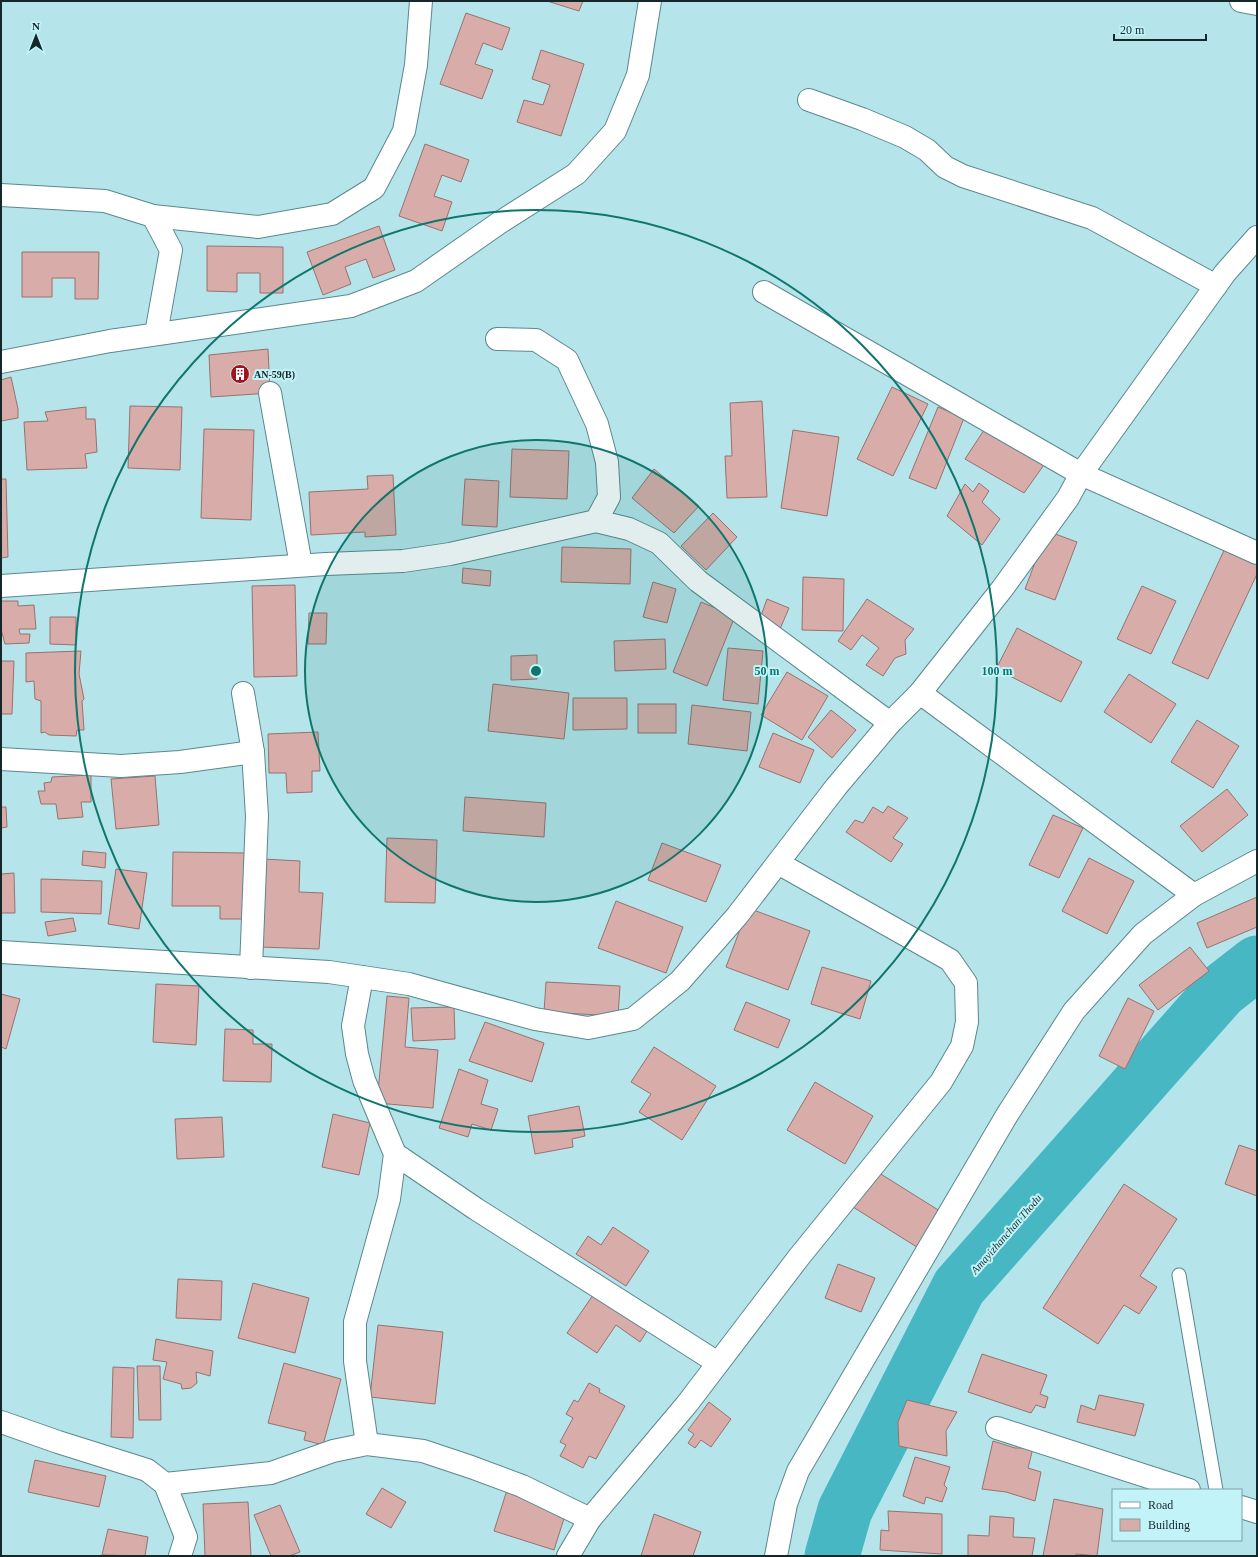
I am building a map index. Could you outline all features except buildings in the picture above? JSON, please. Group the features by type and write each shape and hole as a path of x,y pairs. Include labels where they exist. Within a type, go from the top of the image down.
{"street":[{"path":"1,195 105,201 153,216 258,227 332,214 374,188 404,131 416,65 421,1"},
{"path":"1,362 110,341 352,306 416,281 499,223 576,174 615,131 638,75 650,1"},
{"path":"1241,1 1257,4"},
{"path":"809,100 862,119 905,137 927,150 945,167 963,176 1092,218 1216,286"},
{"path":"153,216 171,250 156,334"},
{"path":"1,952 329,972 409,984 535,1019 588,1028 633,1019 680,981 737,916 836,786 890,723 920,693 1002,589 1068,498 1081,474 1225,273 1257,237"},
{"path":"764,292 1081,474 1257,553"},
{"path":"497,339 536,340 567,360 597,424 607,462 609,497 596,521"},
{"path":"270,393 301,565"},
{"path":"1,586 301,565 403,561 450,554 596,521 629,529 659,543 698,581 890,723"},
{"path":"243,693 253,752 256,816 251,968"},
{"path":"920,693 1194,895"},
{"path":"1,759 121,766 180,762 253,752"},
{"path":"776,1556 786,1504 798,1471 1007,1114 1074,1012 1143,934 1194,895 1257,861"},
{"path":"568,1556 590,1518 687,1404 804,1251 941,1082 962,1046 967,1022 966,983 950,960 778,863"},
{"path":"362,977 353,1026 357,1054 364,1080 395,1154 389,1199 354,1322 354,1361 367,1444"},
{"path":"395,1154 476,1209 718,1363"},
{"path":"1,1422 147,1470 165,1484 186,1537 180,1556"},
{"path":"997,1428 1186,1489"},
{"path":"165,1484 271,1473 333,1451 367,1444 423,1451 471,1466 522,1486 590,1518"},
{"path":"1242,1507 1257,1512"}],"lane":[{"path":"1179,1275 1216,1489"}],"waterway":[{"name":"Amayizhanchan Thodu","path":"832,1556 845,1510 959,1287 1221,991 1257,963"}],"place":[{"name":"AN-59(B)","path":"240,374"}]}
